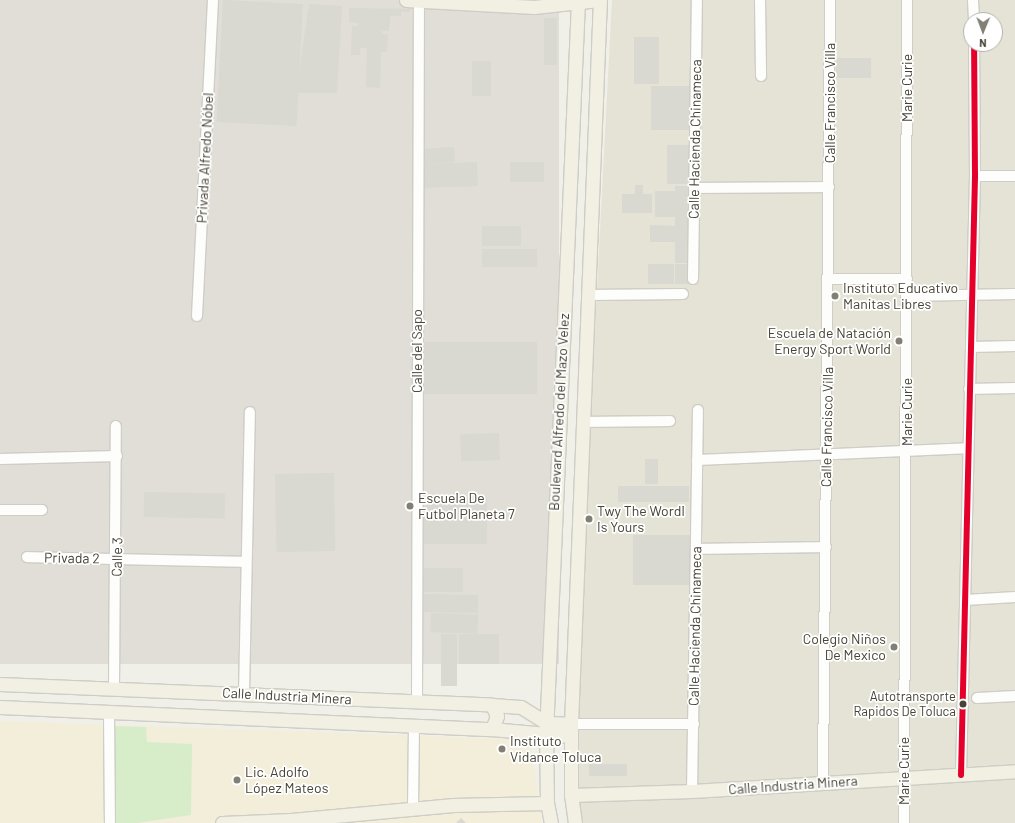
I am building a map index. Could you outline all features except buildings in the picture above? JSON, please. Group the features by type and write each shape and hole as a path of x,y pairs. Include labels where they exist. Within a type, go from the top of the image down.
{"main road":[{"path":"406,0 534,7 600,0"},
{"name":"Boulevard Alfredo del Mazo Velez","path":"574,823 571,795 570,730 584,422 600,0"},
{"name":"Boulevard Alfredo del Mazo Velez","path":"551,823 547,803 546,728 578,2"},
{"name":"Calle Industria Minera","path":"0,684 114,687 189,692 244,693 521,707 546,728"},
{"path":"188,715 189,692"},
{"path":"492,705 497,716 492,729"},
{"name":"Calle Industria Minera","path":"0,707 414,726 492,729 546,728 570,730"},
{"name":"Calle Industria Minera","path":"571,795 692,791 1015,771"},
{"path":"222,823 291,820 414,808 547,803"}],"street":[{"name":"Privada Alfredo Nóbel","path":"197,316 213,0"},
{"name":"Calle Hacienda Chinameca","path":"693,278 697,0"},
{"path":"760,0 761,76"},
{"name":"Calle Francisco Villa","path":"823,782 830,187 830,0"},
{"name":"Marie Curie","path":"904,823 907,449 907,0"},
{"path":"973,0 974,12"},
{"name":"Calle del Sapo","path":"417,702 419,1"},
{"path":"961,774 969,389 972,347 976,176 974,52"},
{"path":"976,176 1015,176"},
{"path":"694,188 830,187"},
{"path":"828,279 907,279"},
{"path":"589,295 683,294"},
{"path":"907,296 973,296 1015,294"},
{"path":"972,347 1015,346"},
{"path":"969,389 1015,388"},
{"name":"Calle Hacienda Chinameca","path":"692,791 698,410"},
{"path":"244,693 250,412"},
{"path":"584,422 670,421"},
{"name":"Calle 3","path":"114,687 117,559 116,426"},
{"path":"697,460 826,455 907,449 968,448"},
{"path":"0,459 117,456"},
{"path":"0,510 42,510"},
{"path":"696,549 826,546"},
{"name":"Privada 2","path":"27,557 246,562"},
{"path":"965,600 1015,597"},
{"path":"977,698 1015,696"},
{"path":"109,713 110,823"},
{"path":"570,730 694,724"},
{"path":"414,726 414,808"}],"shaded area":[{"path":"0,0 559,0 559,664 0,664"},
{"path":"612,0 1015,0 1015,823 581,823 571,792"},
{"path":"0,721 530,740 542,823 0,823"}],"green space":[{"path":"111,726 146,727 147,742 192,744 191,815 137,823 113,823"}],"transit line":[{"path":"961,775 975,176 974,52"}],"place":[{"name":"Instituto Educativo Manitas Libres","path":"835,296"},
{"name":"Escuela de Natación Energy Sport World","path":"899,341"},
{"name":"Escuela De Futbol Planeta 7","path":"410,506"},
{"name":"Twy The Wordl Is Yours","path":"589,519"},
{"name":"Colegio Niños De Mexico","path":"894,647"},
{"name":"Autotransporte Rapidos De Toluca","path":"963,704"},
{"name":"Instituto Vidance Toluca","path":"502,749"},
{"name":"Lic. Adolfo López Mateos","path":"237,780"}]}
